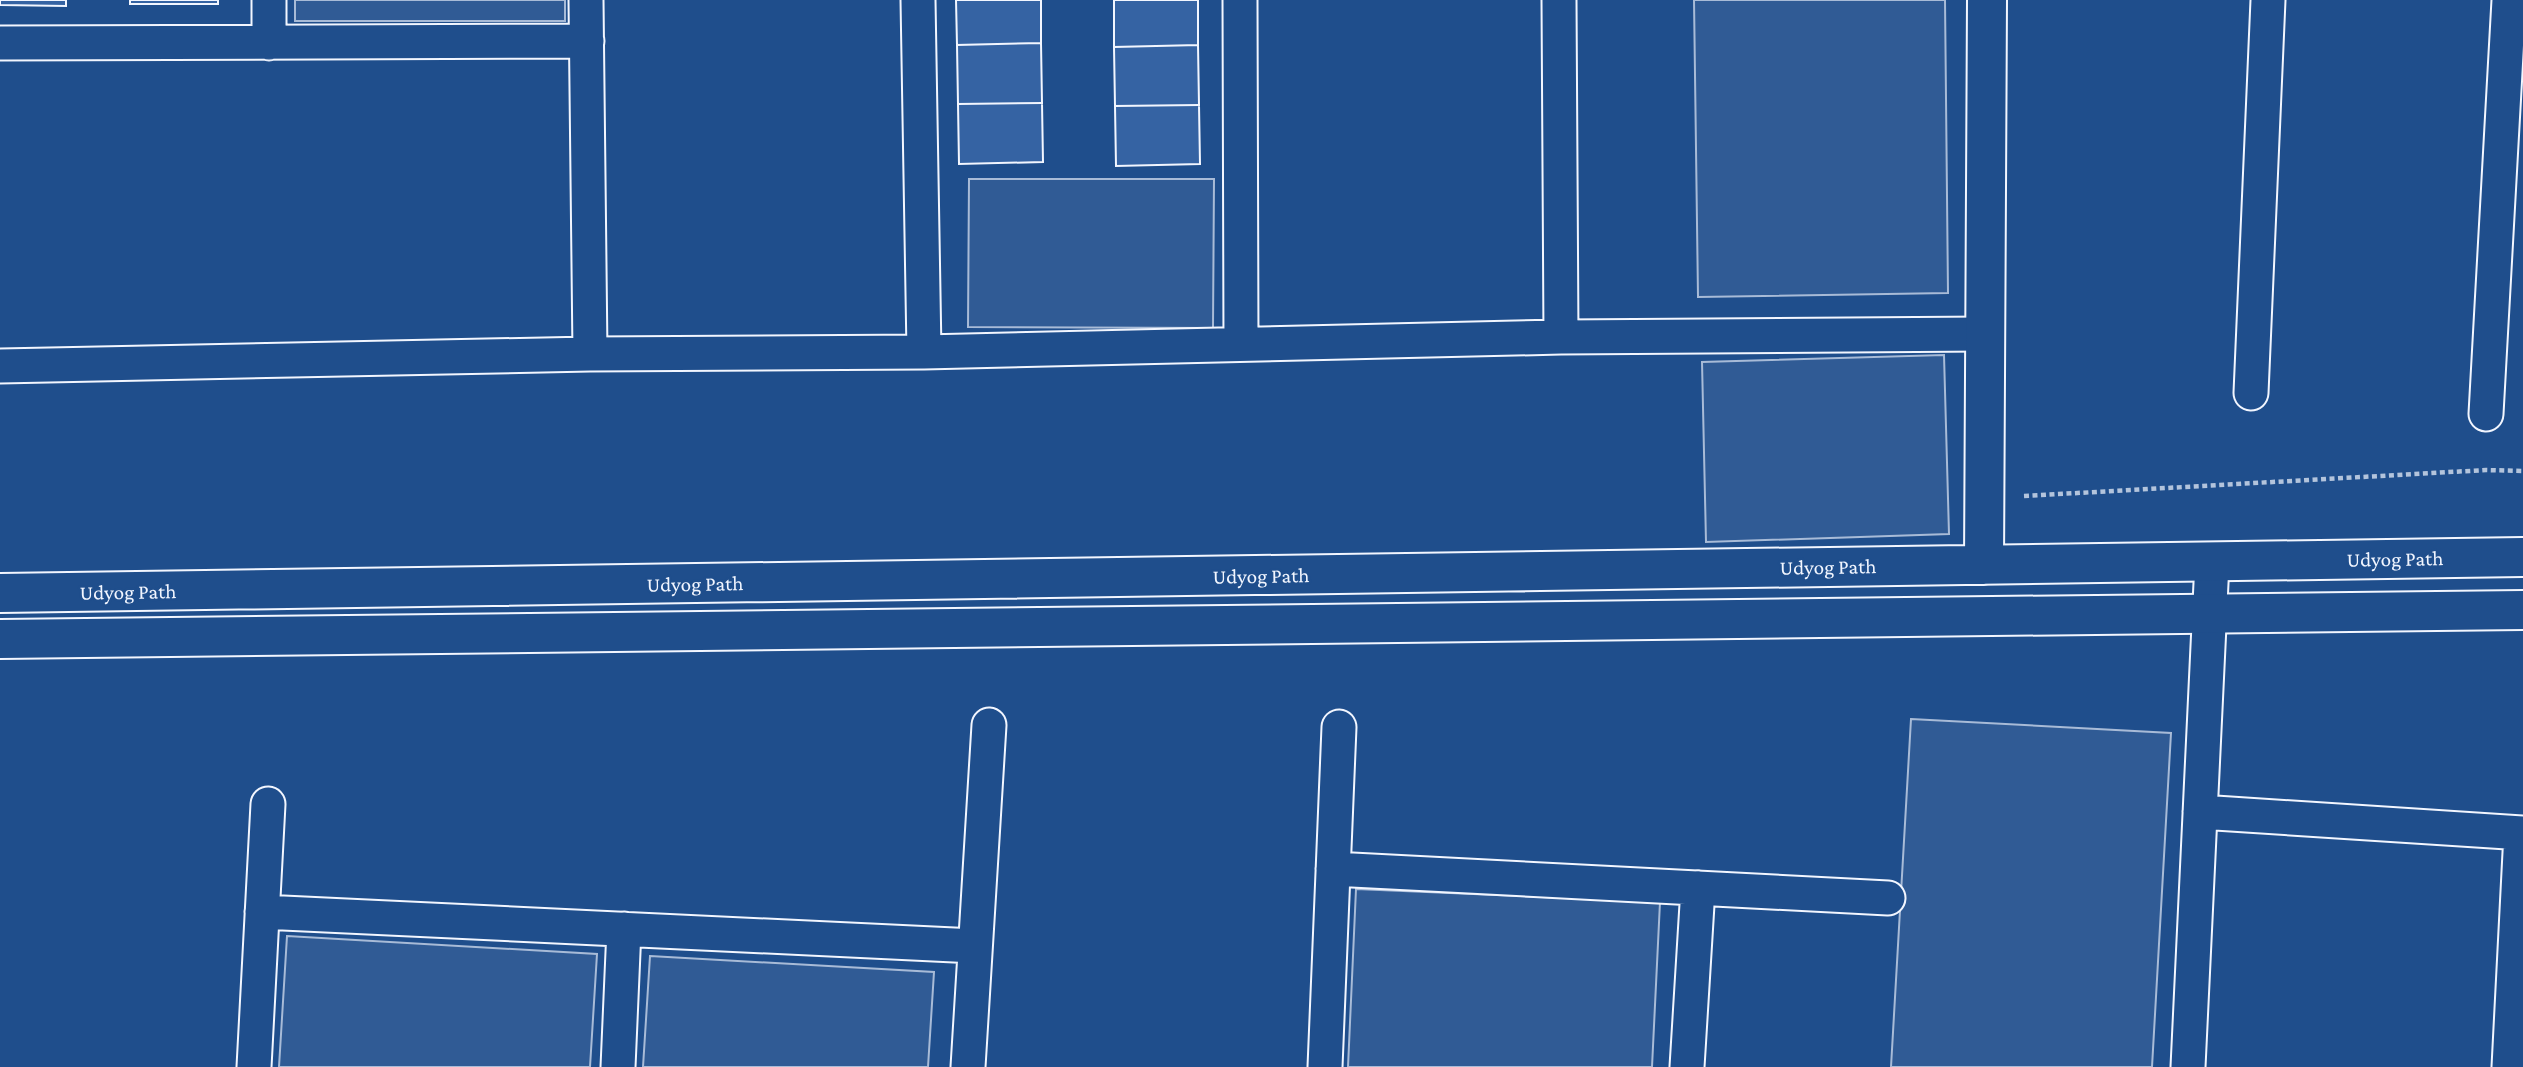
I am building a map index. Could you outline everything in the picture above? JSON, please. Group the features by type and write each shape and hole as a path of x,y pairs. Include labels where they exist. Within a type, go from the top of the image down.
{"main road":[{"path":"1984,565 1987,0"},
{"name":"Udyog Path","path":"0,593 2523,557"},
{"path":"0,639 2523,610"}],"street":[{"path":"269,0 270,43"},
{"path":"586,0 590,354"},
{"path":"918,0 924,352"},
{"path":"1240,0 1241,344"},
{"path":"1559,0 1561,337"},
{"path":"2251,393 2268,0"},
{"path":"2486,414 2509,0"},
{"path":"0,43 587,41"},
{"path":"0,366 590,354 924,352 1561,337 1985,334"},
{"path":"2188,1067 2212,562"},
{"path":"968,1067 989,725"},
{"path":"1325,1067 1339,727"},
{"path":"254,1067 268,804"},
{"path":"2200,811 2522,833 2509,1067"},
{"path":"1333,869 1888,898"},
{"path":"1687,1067 1698,888"},
{"path":"262,912 975,946"},
{"path":"618,1067 624,929"}],"path":[{"path":"1984,498 2472,471 2523,471"}],"shaded area":[{"path":"295,0 565,0 565,21 295,21"},
{"path":"1694,0 1945,0 1948,293 1698,297"},
{"path":"969,179 1214,179 1213,328 968,327"},
{"path":"1944,355 1949,534 1706,542 1702,362"},
{"path":"1911,719 2171,733 2152,1067 1891,1067"},
{"path":"1356,889 1660,902 1652,1067 1348,1067"},
{"path":"287,936 597,954 590,1067 279,1067"},
{"path":"650,956 934,972 928,1067 643,1067"}],"building":[{"path":"0,0 66,0 66,6 0,5"},
{"path":"130,0 218,0 218,4 130,4"},
{"path":"956,0 1041,0 1041,43 957,45"},
{"path":"1114,0 1198,0 1198,45 1114,47"},
{"path":"1041,43 1042,103 958,104 957,45"},
{"path":"1198,45 1199,105 1115,106 1114,47"},
{"path":"1042,103 1043,162 959,164 958,104"},
{"path":"1199,105 1200,164 1116,166 1115,106"}]}
